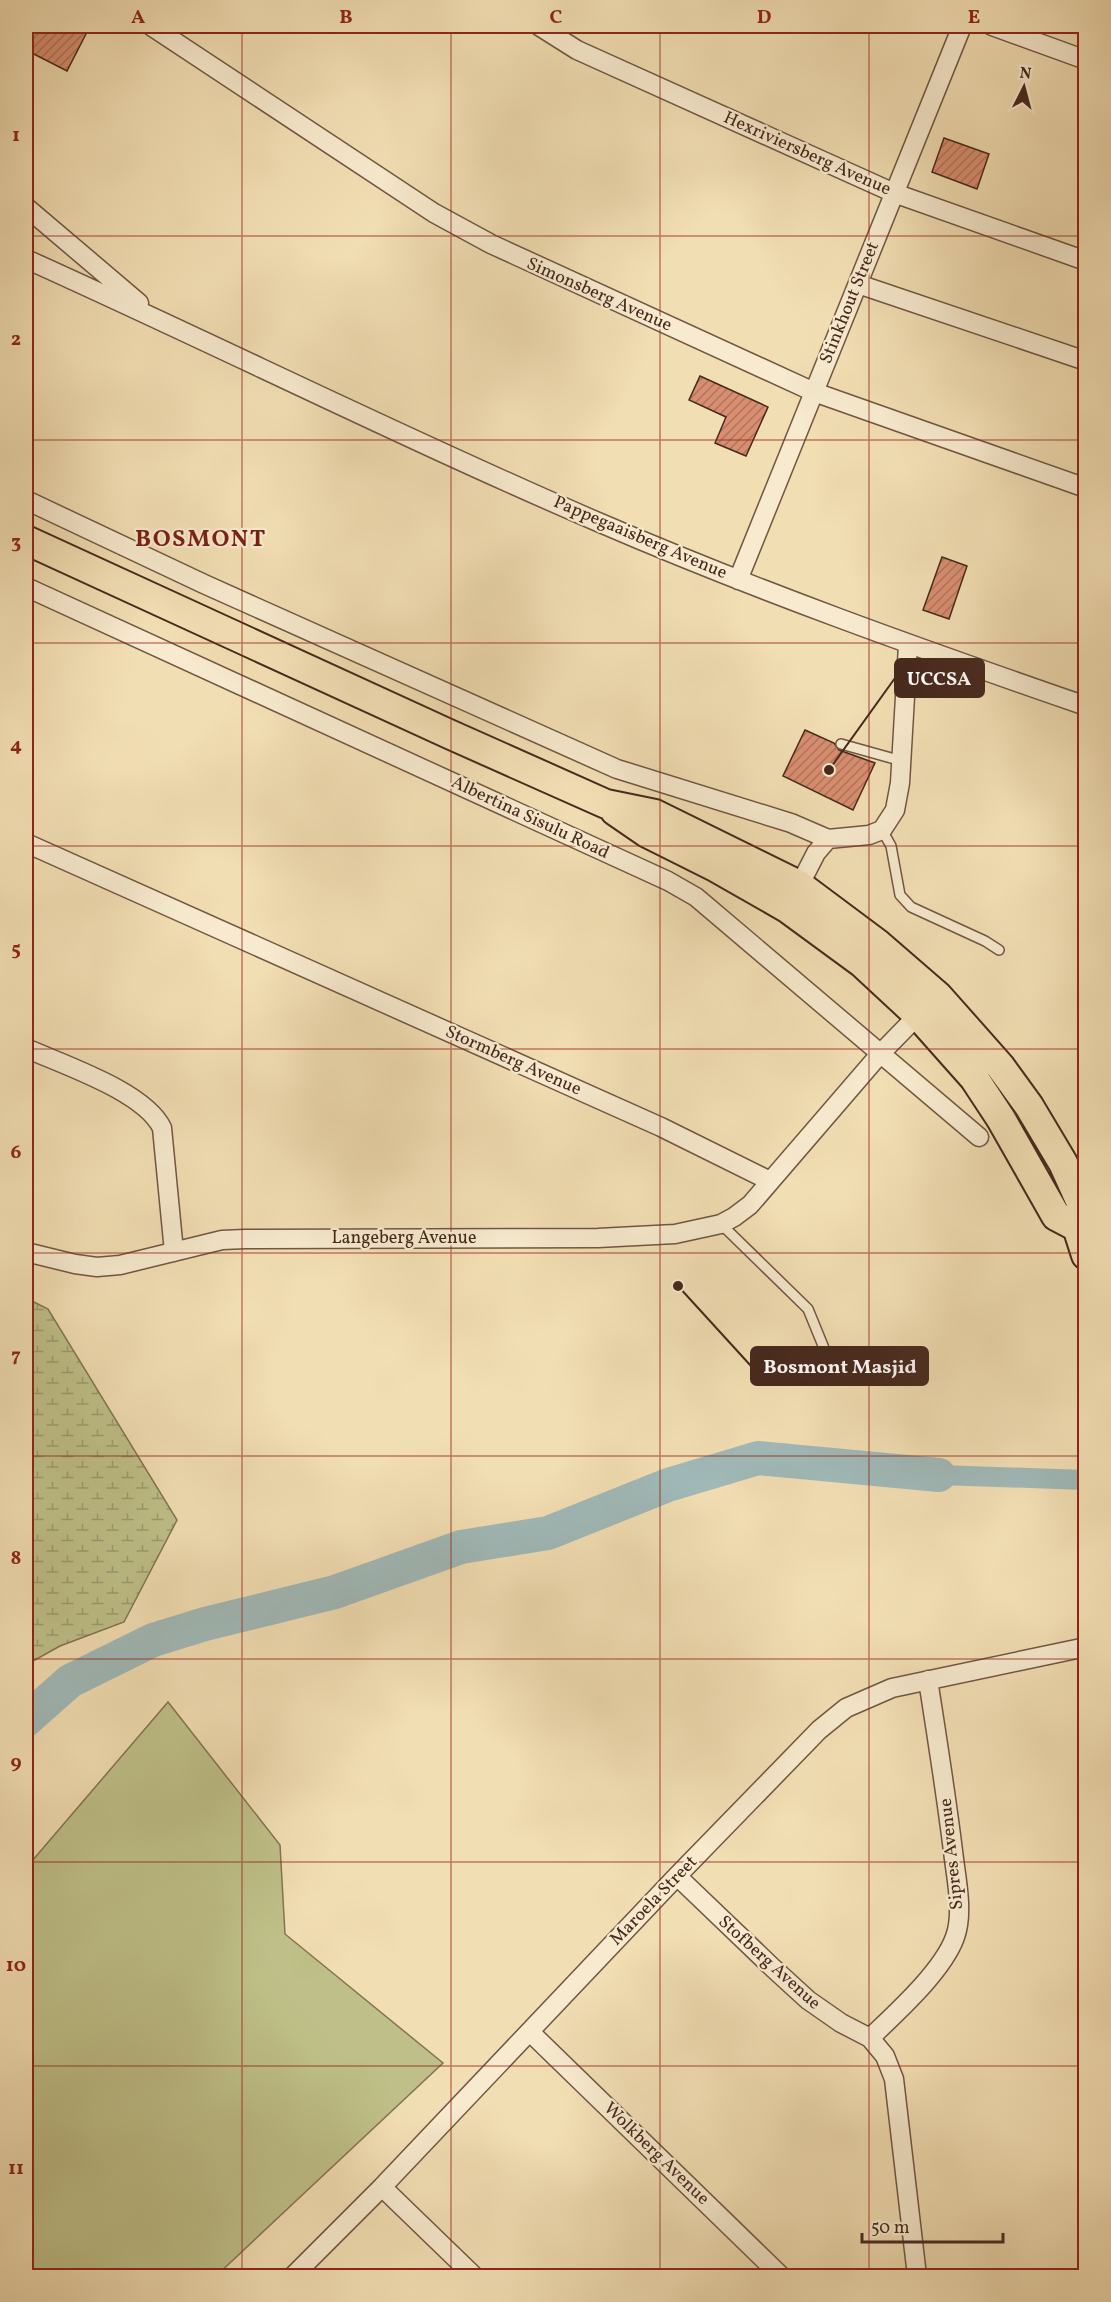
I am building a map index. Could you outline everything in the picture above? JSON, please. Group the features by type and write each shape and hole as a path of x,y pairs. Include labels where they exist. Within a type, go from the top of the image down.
{"main road":[{"path":"26,540 606,804 655,814 793,897 862,963 928,1005 1001,1119 1056,1216 1077,1227 1086,1255"}],"street":[{"name":"Simonsberg Avenue","path":"151,26 455,227 541,269 814,392 1086,488"},
{"name":"Hexriviersberg Avenue","path":"538,26 577,50 894,193 1086,261"},
{"name":"Stinkhout Street","path":"738,580 962,26"},
{"path":"992,26 1086,60"},
{"name":"Pappegaaisberg Avenue","path":"26,207 154,316"},
{"name":"Pappegaaisberg Avenue","path":"26,259 587,517 738,580 908,645"},
{"path":"858,284 1086,361"},
{"path":"26,500 204,584 618,769 791,823 828,839 869,835 882,830 898,804 908,645 1086,706"},
{"name":"Albertina Sisulu Road","path":"26,587 682,888 696,897 980,1137"},
{"path":"793,897 816,853 828,839"},
{"name":"Stormberg Avenue","path":"26,843 661,1127 770,1181"},
{"path":"770,1181 880,1054 928,1005"},
{"path":"26,1048 113,1087 133,1098 157,1118 162,1128 174,1252"},
{"name":"Langeberg Avenue","path":"26,1252 97,1267 120,1265 222,1240 598,1238 675,1234 721,1224 734,1217 750,1205 770,1181"},
{"name":"Maroela Street","path":"293,2277 382,2187 677,1876 819,1730 846,1708 892,1688 1086,1647"},
{"name":"Sipres Avenue","path":"870,2038 909,2000 948,1953 956,1936 959,1918 951,1828 928,1680"},
{"name":"Stofberg Avenue","path":"677,1876 808,2000 841,2023 870,2038"},
{"name":"Wolkberg Avenue","path":"530,2032 781,2277"},
{"path":"870,2038 885,2056 894,2079 917,2277"},
{"path":"382,2187 474,2277"}],"lane":[{"path":"842,744 902,761"},
{"path":"882,830 891,846 900,895 911,907 985,940 999,950"},
{"path":"721,1224 808,1309 837,1380"}],"green space":[{"path":"26,1298 48,1309 177,1520 124,1622 60,1646 26,1665"},
{"path":"168,1702 280,1845 285,1934 443,2063 216,2276 26,2276 26,1868"}],"building":[{"path":"26,26 90,26 67,71 26,50"},
{"path":"944,138 989,154 977,189 932,172"},
{"path":"700,376 768,407 746,456 715,443 726,417 689,400"},
{"path":"942,557 967,566 949,619 923,610"},
{"path":"805,730 834,743 839,750 875,763 853,810 783,776"}],"waterway":[{"path":"26,1720 70,1681 153,1640 205,1624 335,1592 461,1547 548,1533 668,1485 758,1458 939,1475"},
{"path":"939,1475 1086,1480"}],"place":[{"name":"UCCSA","path":"829,770"},
{"name":"Bosmont Masjid","path":"678,1286"}],"district":[{"name":"BOSMONT","path":"201,540"}]}
